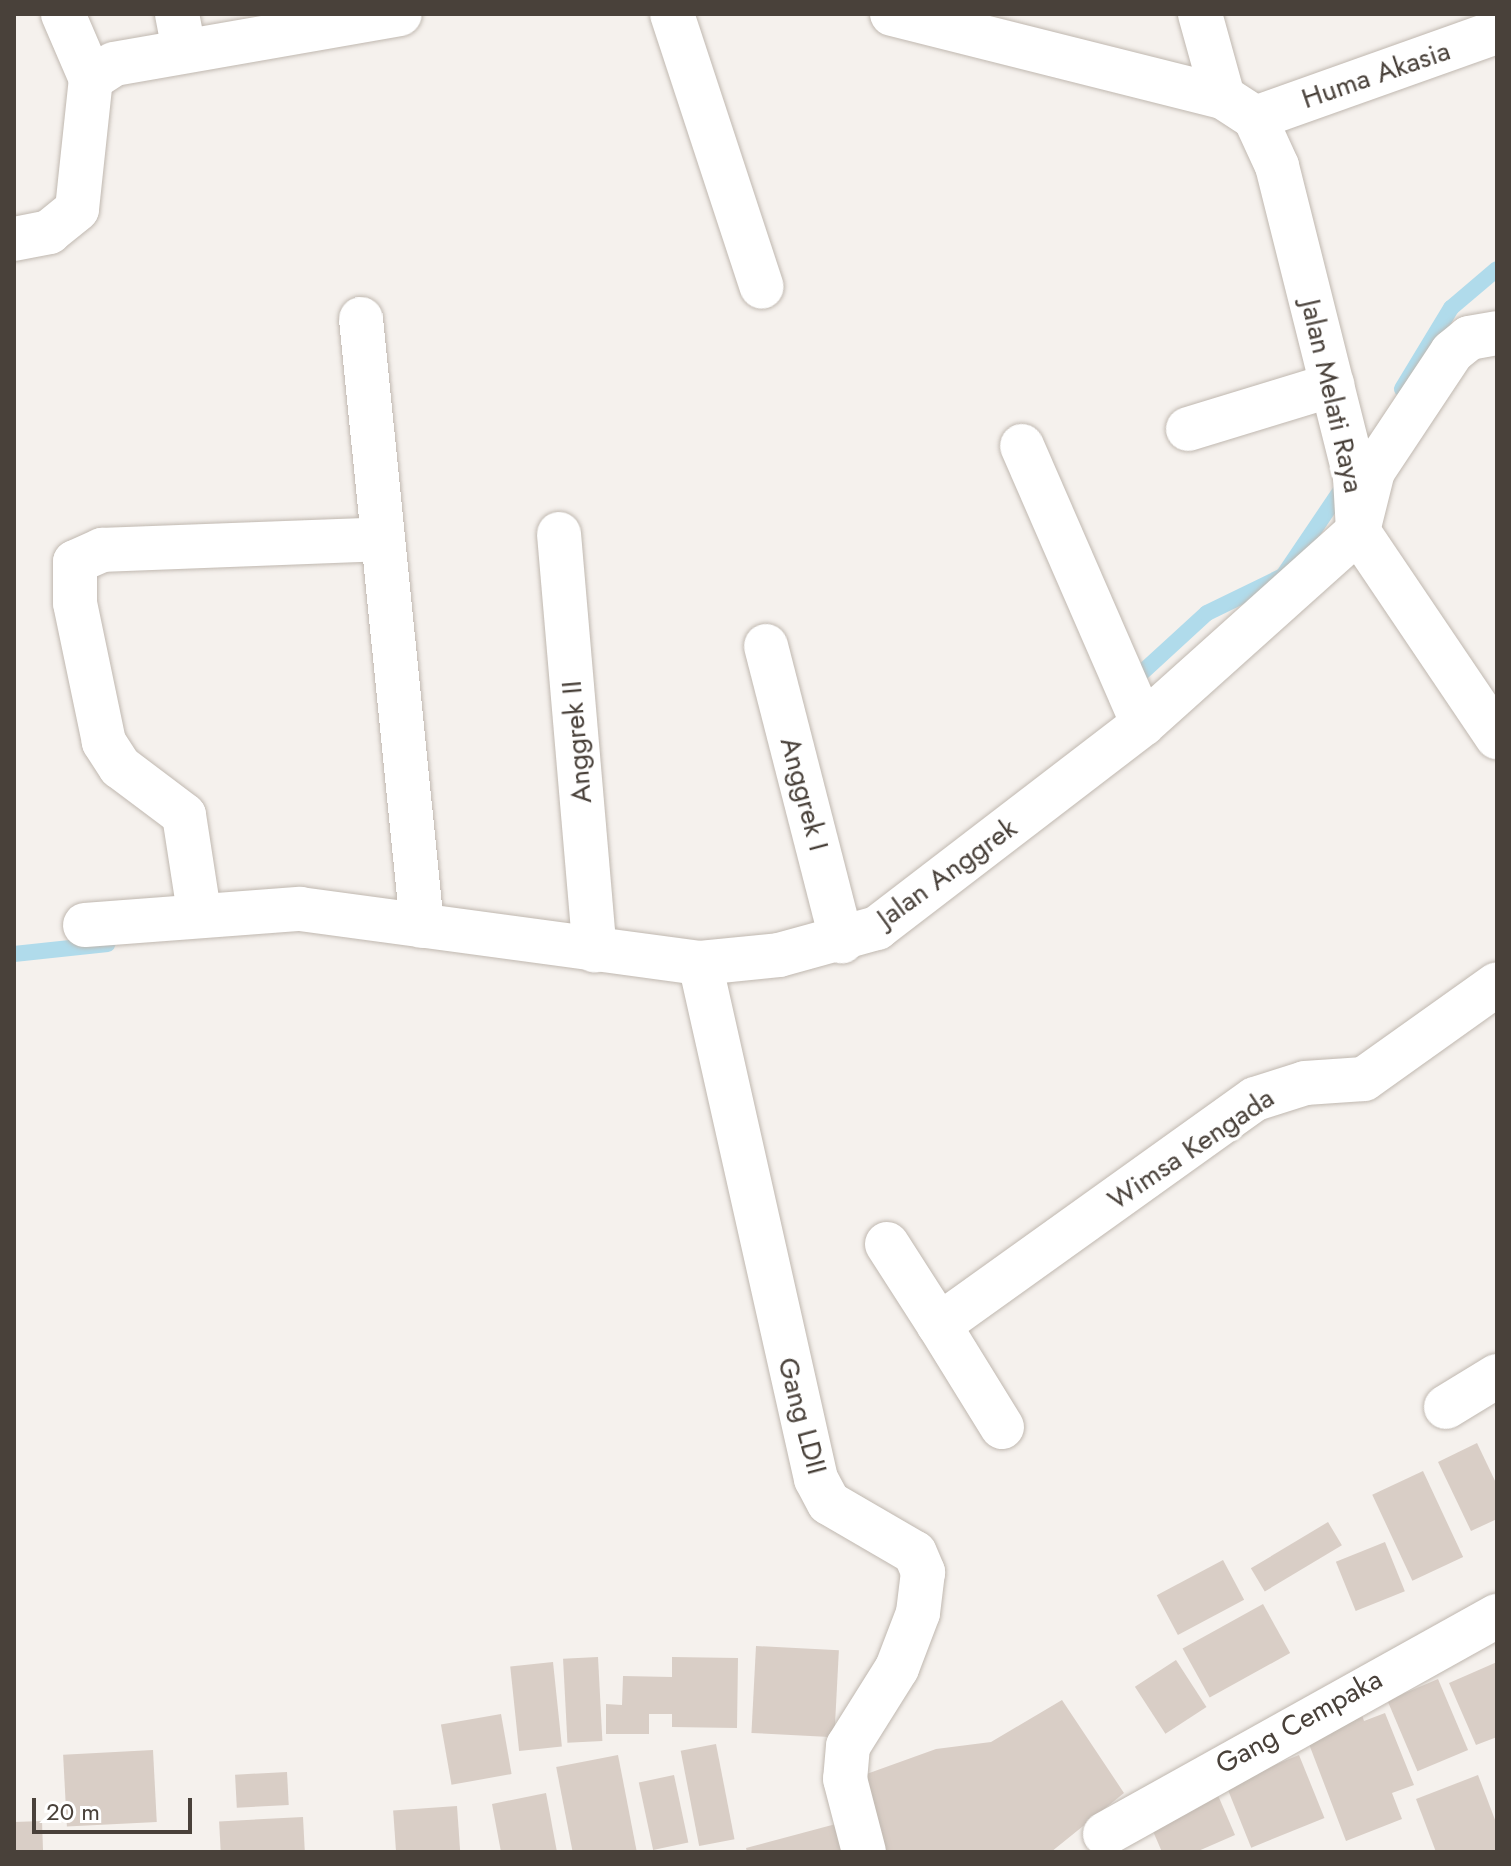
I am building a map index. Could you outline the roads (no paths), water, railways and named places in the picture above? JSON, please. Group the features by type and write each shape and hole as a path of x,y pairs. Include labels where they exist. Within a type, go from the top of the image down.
{"street":[{"path":"14,239 49,232 77,209 91,79 63,14"},
{"path":"91,79 114,64 180,32 400,14"},
{"path":"672,14 762,287"},
{"path":"892,14 1239,107"},
{"name":"Jalan Melati Raya","path":"1200,14 1239,107 1277,166 1332,385 1337,429 1355,477 1358,531 1497,737"},
{"name":"Huma Akasia","path":"1239,107 1497,32"},
{"path":"361,319 422,926"},
{"path":"1358,531 1373,471 1452,352 1469,338 1497,333"},
{"path":"1188,429 1332,385"},
{"path":"1022,446 1143,724"},
{"name":"Jalan Anggrek","path":"85,925 199,912 300,909 700,963 842,941 902,912 1143,724 1358,531"},
{"name":"Anggrek II","path":"559,534 595,950"},
{"path":"199,912 184,815 120,767 104,742 75,603 75,562 102,550 383,539"},
{"name":"Anggrek I","path":"766,646 842,941"},
{"name":"Gang LDII","path":"700,963 816,1479 829,1503 915,1553 923,1572 918,1613 897,1668 848,1746 845,1779 864,1852"},
{"name":"Wimsa Kengada","path":"939,1325 1255,1099 1305,1083 1364,1079 1497,984"},
{"path":"887,1244 1002,1427"},
{"path":"1446,1407 1497,1376"},
{"name":"Gang Cempaka","path":"1105,1834 1497,1616"}],"waterway":[{"path":"1402,389 1451,308 1497,269"},
{"path":"1136,678 1207,613 1283,576 1345,484"},
{"path":"14,954 107,944"}]}
